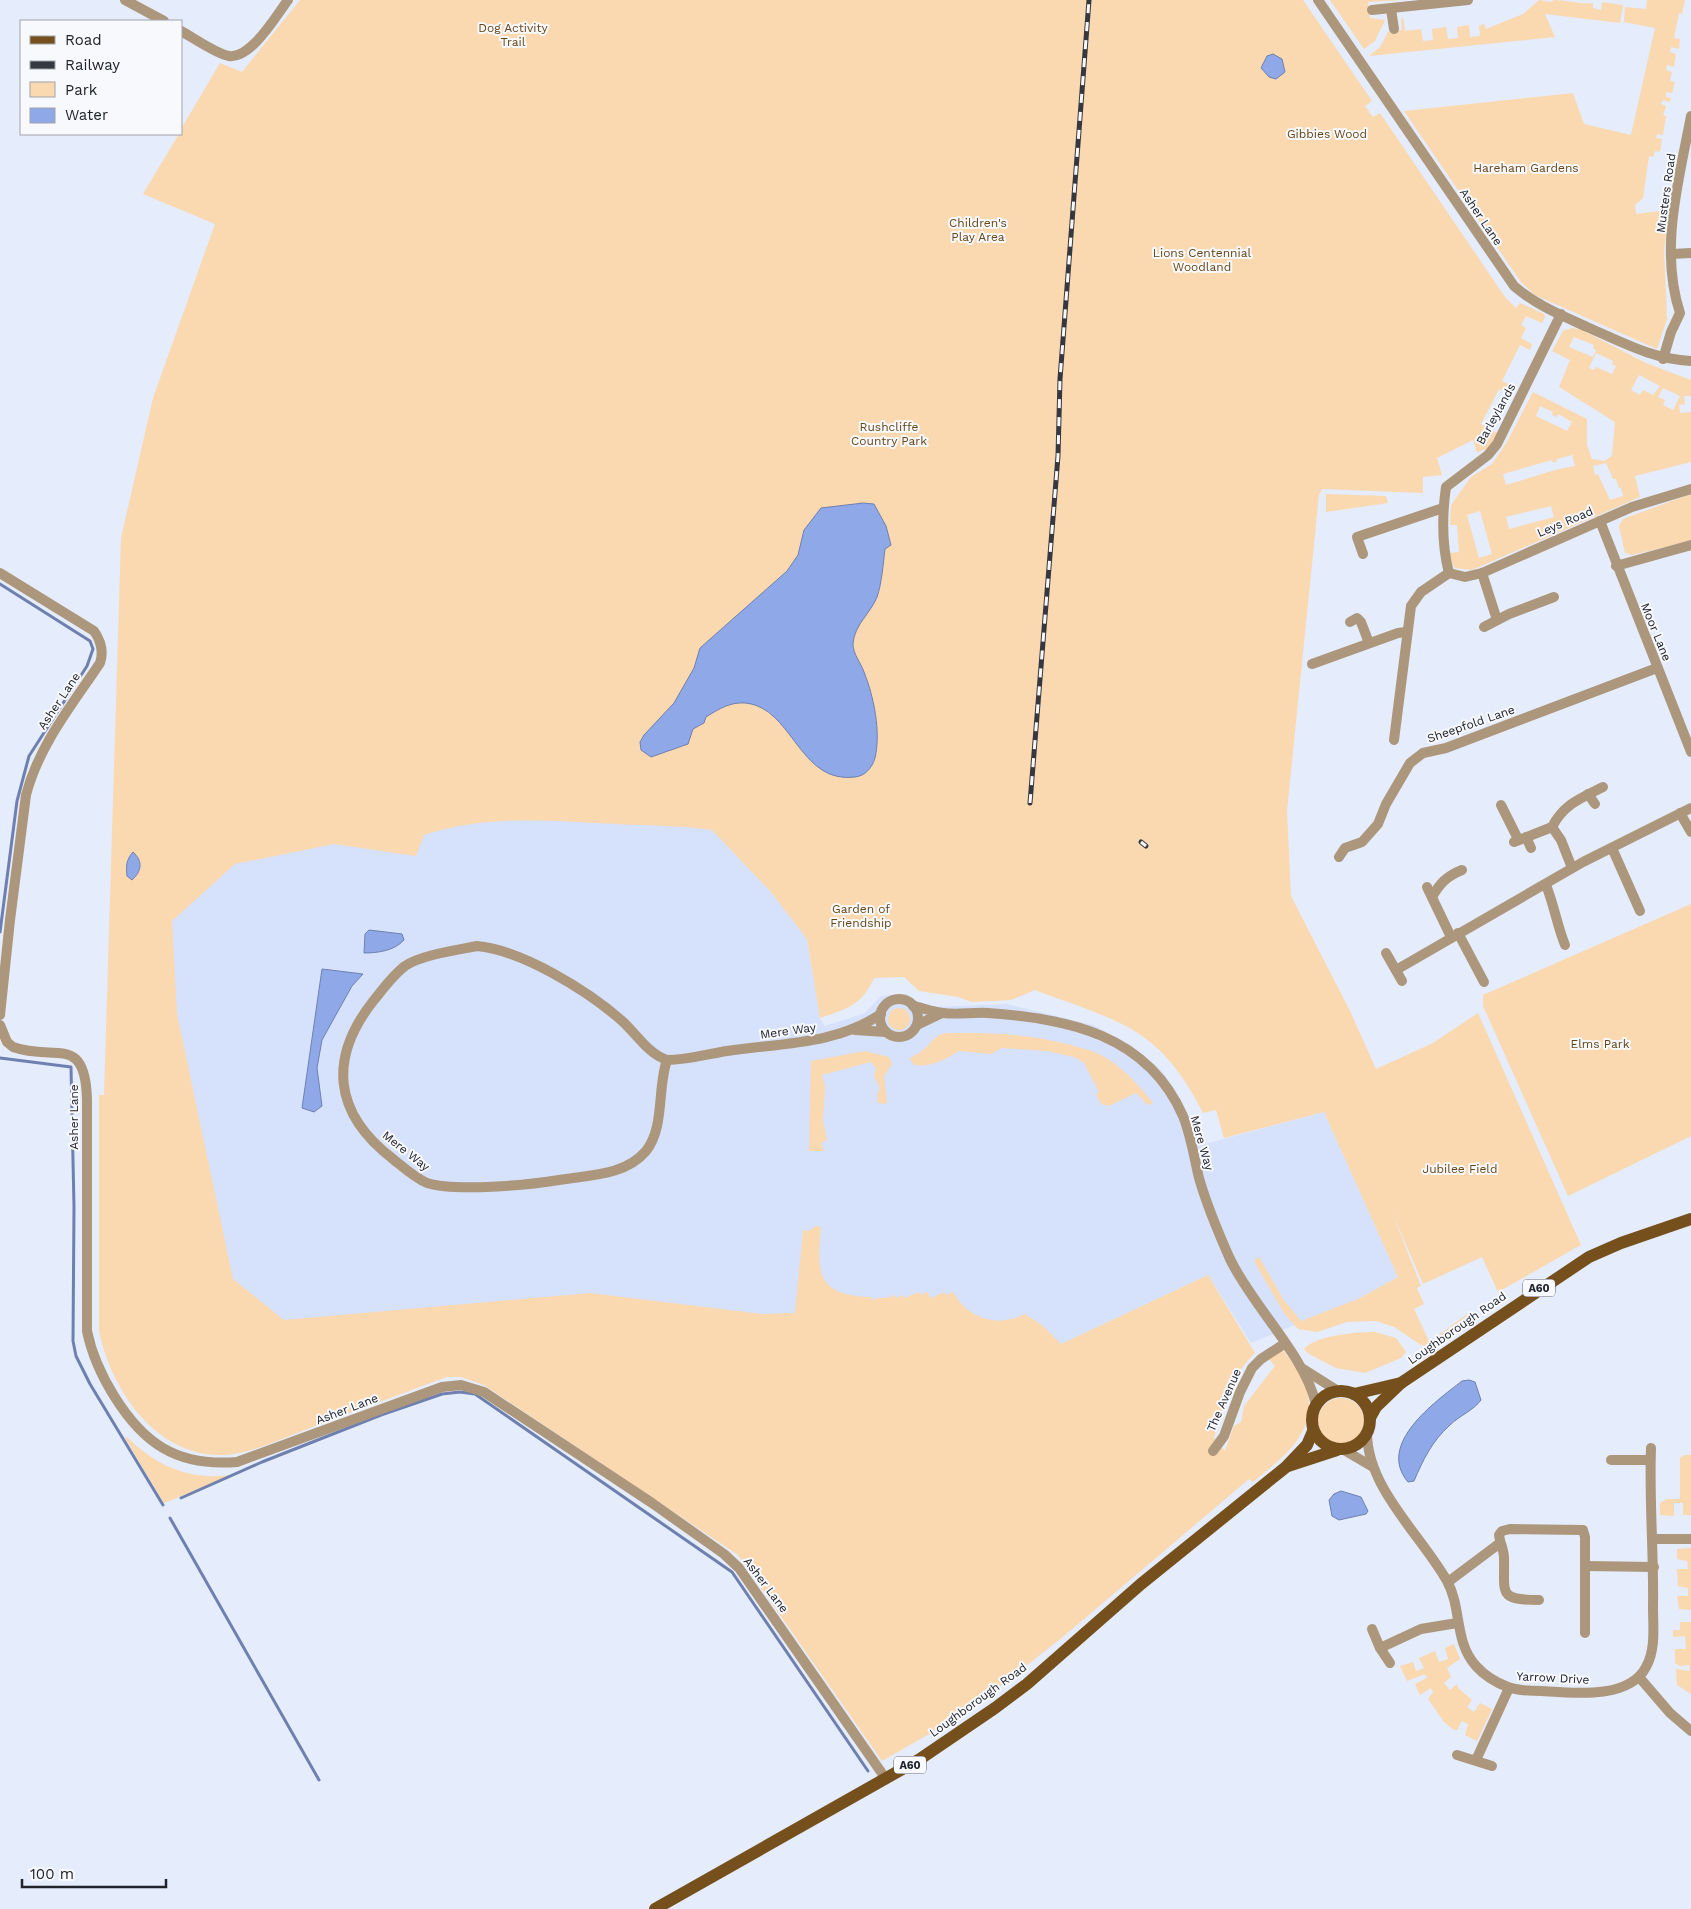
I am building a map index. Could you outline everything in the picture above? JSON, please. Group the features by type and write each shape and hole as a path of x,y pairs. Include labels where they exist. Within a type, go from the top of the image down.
{"main road":[{"name":"Loughborough Road","path":"1370,1418 1376,1407 1401,1383 1589,1256 1691,1219"},
{"name":"Loughborough Road","path":"1354,1394 1401,1383"},
{"name":"A60","path":"1338,1391 1354,1394"},
{"path":"1316,1404 1322,1398 1338,1391"},
{"path":"1354,1394 1363,1400 1370,1418"},
{"name":"A60","path":"1313,1431 1311,1422 1316,1404"},
{"name":"A60","path":"1340,1450 1354,1447 1367,1434 1370,1418"},
{"name":"Loughborough Road","path":"655,1909 886,1779 960,1733 1027,1684 1141,1584 1286,1467 1307,1444 1313,1431"},
{"path":"1313,1431 1318,1440 1327,1447 1340,1450"},
{"name":"Loughborough Road","path":"1286,1467 1340,1450"}],"street":[{"path":"125,0 162,20"},
{"path":"182,32 225,55 241,55 252,47 288,0"},
{"name":"Asher Lane","path":"1318,0 1502,271 1523,294 1548,310 1561,314 1640,352 1663,359 1691,361"},
{"path":"1372,10 1468,0"},
{"path":"1392,8 1394,29"},
{"name":"Musters Road","path":"1663,359 1671,332 1680,313 1673,291 1671,235 1674,205 1691,116"},
{"path":"1672,254 1691,253"},
{"name":"Barleylands","path":"1449,573 1446,561 1443,508 1446,487 1488,455 1497,444 1561,314"},
{"name":"Leys Road","path":"1449,573 1465,577 1482,573 1632,507 1691,489"},
{"path":"1363,554 1357,537 1443,508"},
{"name":"Moor Lane","path":"1600,521 1616,566 1691,752"},
{"path":"1616,566 1691,545"},
{"path":"1394,740 1406,632 1411,606 1421,592 1449,573"},
{"path":"1482,573 1497,620"},
{"name":"Asher Lane","path":"0,574 94,631 102,654 100,663 47,742 31,776 26,795 0,1015"},
{"path":"1484,626 1554,597"},
{"path":"1350,622 1357,618 1361,622 1369,643"},
{"path":"1312,664 1369,643 1406,632"},
{"name":"Sheepfold Lane","path":"1339,857 1346,848 1362,842 1373,831 1404,770 1423,753 1446,748 1658,668"},
{"path":"1520,839 1552,827 1560,812 1603,787"},
{"path":"1588,794 1595,804"},
{"path":"1501,805 1520,839 1531,848"},
{"path":"1396,970 1546,885 1572,868 1691,808"},
{"path":"1680,813 1691,832"},
{"path":"1552,827 1561,840 1572,868"},
{"path":"1612,848 1640,911"},
{"path":"1432,897 1441,882 1450,875 1462,870"},
{"path":"1546,885 1554,906 1556,924 1566,945"},
{"path":"1427,887 1484,982"},
{"name":"Mere Way","path":"667,1060 662,1076 656,1128 646,1150 635,1161 610,1172 501,1186 439,1185 426,1182 411,1174 385,1154 362,1129 353,1113 342,1076 345,1049 354,1029 381,990 405,966 420,960 477,946 503,951 570,984 607,1008 655,1054 667,1060 684,1060 726,1051 800,1044 853,1030 881,1014"},
{"path":"1386,953 1402,981"},
{"path":"894,1000 908,1002 917,1012 917,1025 907,1035 895,1036 886,1032 881,1023 881,1014 885,1006 894,1000"},
{"name":"Mere Way","path":"913,1006 942,1013 1014,1015 1079,1026 1122,1045 1150,1067 1174,1098 1182,1115 1209,1211 1232,1263 1284,1344 1302,1368 1316,1404"},
{"name":"Mere Way","path":"917,1025 942,1013"},
{"name":"Asher Lane","path":"0,1025 7,1042 13,1047 65,1053 76,1058 84,1071 88,1098 87,1331 92,1353 104,1377 123,1408 143,1432 162,1447 184,1457 207,1462 237,1462 442,1387 460,1385 484,1392 652,1503 724,1554 739,1568 886,1779"},
{"name":"Mere Way","path":"853,1030 886,1032"},
{"name":"The Avenue","path":"1213,1451 1224,1436 1240,1392 1252,1368 1261,1359 1284,1344"},
{"name":"Mere Way","path":"1302,1368 1338,1391"},
{"path":"1367,1434 1368,1451 1373,1467"},
{"path":"1651,1448 1654,1567 1653,1648 1647,1665 1639,1677 1670,1713 1691,1731"},
{"path":"1340,1450 1373,1467"},
{"path":"1611,1460 1650,1460"},
{"name":"Yarrow Drive","path":"1373,1467 1404,1521 1448,1582 1466,1653 1489,1677 1509,1688 1594,1698 1639,1677"},
{"path":"1539,1600 1516,1600 1506,1594 1504,1588 1504,1555 1499,1535 1506,1529 1580,1529 1584,1533 1585,1634"},
{"path":"1653,1539 1691,1539"},
{"path":"1448,1582 1500,1543"},
{"path":"1585,1566 1654,1567"},
{"path":"1380,1648 1421,1629 1457,1623"},
{"path":"1372,1629 1380,1648 1390,1663"},
{"path":"1476,1760 1509,1688"},
{"path":"1457,1755 1492,1766"}],"shaded area":[{"path":"570,817 640,819 712,830 770,891 807,939 820,1018 825,1026 865,1013 881,996 906,994 914,1000 932,1007 1007,1004 1093,1025 1129,1044 1161,1070 1173,1087 1188,1115 1198,1146 1324,1112 1398,1277 1358,1299 1251,1343 1208,1275 1057,1346 279,1336 200,1269 163,898 208,855 379,828"}],"green space":[{"name":"Rushcliffe Country Park","path":"300,0 1303,0 1372,101 1365,106 1373,117 1380,113 1505,297 1516,308 1520,303 1544,314 1545,317 1542,323 1526,316 1521,325 1526,328 1521,338 1532,344 1530,350 1520,345 1502,381 1512,386 1510,394 1499,389 1481,424 1499,434 1487,449 1477,452 1473,440 1437,458 1442,475 1423,477 1423,493 1322,489 1319,495 1287,811 1291,896 1351,1013 1376,1069 1433,1043 1478,1013 1581,1245 1498,1292 1482,1257 1423,1284 1391,1210 1421,1286 1417,1288 1424,1304 1414,1309 1429,1341 1432,1343 1437,1336 1469,1313 1471,1319 1429,1346 1421,1345 1394,1327 1376,1321 1347,1322 1317,1332 1298,1329 1284,1313 1254,1261 1259,1257 1283,1299 1301,1321 1358,1299 1398,1277 1324,1112 1224,1138 1216,1110 1203,1113 1192,1092 1178,1072 1163,1054 1145,1038 1121,1023 1035,990 1011,1000 972,1002 958,997 919,991 904,977 874,978 864,994 853,1005 820,1018 807,939 770,891 712,830 676,826 519,820 471,824 447,828 424,835 416,856 334,844 235,864 172,921 177,1014 233,1279 284,1320 590,1293 762,1314 795,1313 803,1230 808,1231 816,1226 821,1227 819,1257 824,1278 830,1286 839,1292 870,1297 872,1300 895,1295 896,1298 903,1295 904,1298 919,1292 920,1295 927,1292 931,1298 944,1292 946,1295 953,1292 967,1309 975,1315 984,1318 1004,1320 1025,1314 1043,1326 1061,1344 1208,1275 1255,1353 1233,1383 1221,1414 1214,1438 1225,1451 1234,1426 1241,1422 1244,1406 1275,1366 1269,1359 1283,1350 1302,1376 1309,1402 1308,1417 1303,1430 1287,1453 1253,1482 1249,1479 1064,1636 966,1713 882,1761 738,1555 484,1385 461,1377 447,1377 256,1449 226,1455 201,1453 178,1445 158,1433 141,1417 126,1397 114,1376 105,1354 99,1331 99,1095 104,1095 121,538 153,398 215,224 143,194 178,135 182,135 182,127 220,63 242,72"},
{"path":"1330,0 1401,0 1368,2 1370,18 1385,20 1375,41 1364,49"},
{"path":"1539,0 1593,3 1593,8 1601,10 1602,2 1623,5 1620,23 1545,14 1555,37 1369,56 1380,47 1388,32 1402,30 1401,20 1403,17 1405,31 1421,29 1423,41 1433,40 1432,29 1446,27 1448,39 1458,38 1457,27 1469,25 1470,37 1480,36 1479,26 1484,24 1486,29 1523,14"},
{"name":"Hareham Gardens","path":"1647,0 1685,0 1682,14 1679,13 1674,38 1680,39 1679,49 1671,47 1670,52 1676,54 1674,67 1667,65 1666,70 1672,72 1670,81 1675,82 1672,93 1666,92 1666,97 1671,98 1670,102 1663,100 1661,104 1666,106 1663,115 1666,116 1663,135 1657,134 1656,138 1662,139 1660,152 1655,151 1653,157 1649,156 1643,198 1635,205 1636,214 1669,210 1664,250 1667,319 1657,349 1535,295 1521,282 1404,111 1573,93 1584,124 1631,135 1655,28 1624,22 1625,7 1646,9"},
{"path":"1572,328 1582,330 1646,363 1691,380 1691,396 1684,396 1685,404 1679,405 1680,413 1691,412 1691,462 1635,476 1640,497 1472,570 1455,568 1450,560 1450,553 1459,552 1457,525 1450,525 1451,505 1471,477 1492,464 1507,442 1533,392 1587,419 1587,445 1592,459 1604,461 1612,456 1615,422 1559,387 1570,360 1552,351 1563,331","holes":["1574,337 1594,345 1593,348 1596,350 1593,357 1569,347","1596,353 1613,361 1612,364 1616,366 1612,374 1596,367 1594,370 1589,368","1639,375 1660,386 1653,395 1643,390 1640,395 1631,390","1663,388 1680,396 1673,410 1663,405 1665,400 1658,397","1540,406 1553,412 1552,415 1557,417 1558,414 1572,422 1567,431 1536,416","1572,455 1575,466 1506,485 1503,474 1552,460 1553,463 1557,459","1606,463 1613,479 1616,479 1619,488 1621,488 1623,496 1610,500 1598,474 1595,475 1593,466","1551,506 1554,517 1509,529 1506,517","1480,511 1492,554 1479,558 1467,515"]},
{"path":"1326,494 1386,496 1388,503 1326,512"},
{"path":"1691,494 1691,541 1632,555 1625,553 1619,526 1623,519"},
{"name":"Elms Park","path":"1691,904 1691,1136 1568,1196 1483,1006 1483,995"},
{"path":"899,1008 907,1011 910,1019 907,1027 899,1030 891,1027 888,1019 891,1011"},
{"path":"946,1033 1021,1036 1051,1040 1091,1051 1107,1058 1122,1069 1153,1103 1148,1105 1136,1093 1109,1106 1101,1104 1096,1094 1099,1092 1084,1063 1074,1057 1047,1051 1002,1048 991,1054 959,1051 932,1064 914,1065 910,1059 936,1037"},
{"path":"865,1051 889,1057 892,1064 884,1076 887,1104 878,1103 877,1095 880,1088 874,1076 876,1068 871,1062 822,1075 825,1086 823,1121 827,1140 821,1143 824,1151 809,1151 811,1061"},
{"path":"1375,1332 1396,1338 1406,1352 1401,1358 1365,1373 1336,1368 1309,1354 1304,1349 1310,1344 1327,1337"},
{"path":"1341,1398 1354,1402 1360,1408 1364,1421 1360,1434 1354,1440 1341,1444 1328,1440 1322,1434 1318,1421 1322,1408 1328,1402"},
{"path":"127,1437 144,1452 173,1469 195,1475 234,1475 164,1503 125,1438"},
{"path":"1684,1455 1691,1455 1691,1515 1683,1515 1683,1503 1674,1503 1674,1516 1660,1515 1660,1503 1667,1499 1680,1499 1680,1458"},
{"path":"1691,1548 1691,1610 1679,1609 1677,1596 1688,1596 1688,1588 1678,1586 1677,1569 1688,1569 1687,1561 1677,1559 1677,1549"},
{"path":"1680,1622 1691,1622 1691,1694 1677,1685 1676,1669 1690,1671 1689,1665 1680,1666 1675,1663 1675,1649 1686,1649 1685,1636 1673,1637 1673,1630 1680,1630"},
{"path":"1454,1644 1460,1659 1447,1668 1451,1677 1444,1683 1450,1690 1457,1684 1458,1688 1472,1700 1467,1707 1474,1712 1480,1703 1492,1709 1477,1741 1465,1735 1468,1724 1462,1721 1457,1730 1454,1730 1444,1722 1428,1699 1433,1692 1431,1688 1420,1695 1415,1684 1427,1678 1425,1674 1407,1681 1400,1666 1413,1662 1416,1671 1424,1668 1419,1658 1435,1651 1439,1662 1448,1659 1445,1648"}],"water":[{"path":"1273,54 1282,59 1285,72 1276,79 1269,77 1261,68 1267,56"},
{"path":"863,503 874,504 886,526 891,545 885,549 877,597 859,625 853,644 854,651 868,682 876,715 877,748 874,762 868,771 855,777 837,776 823,771 811,761 780,723 768,712 748,703 729,705 706,717 704,723 693,729 688,744 651,757 641,750 640,742 644,735 674,703 694,668 700,648 787,571 798,555 804,530 821,508"},
{"path":"133,852 140,862 140,866 138,873 132,880 127,876 127,866"},
{"path":"369,930 402,934 404,940 390,949 364,953 365,934"},
{"path":"322,969 363,974 352,986 322,1040 317,1068 322,1106 314,1112 302,1108"},
{"path":"1469,1380 1475,1382 1481,1400 1444,1431 1429,1451 1414,1481 1408,1482 1400,1468 1399,1453 1404,1439 1413,1425 1438,1400 1462,1381"},
{"path":"1341,1491 1361,1497 1368,1511 1366,1514 1339,1520 1332,1516 1329,1500 1334,1494"}],"waterway":[{"path":"0,584 90,641 93,649 87,666 29,756 17,801 0,932"},
{"path":"0,1058 71,1067 74,1207 73,1341 76,1356 90,1384 163,1505"},
{"path":"181,1498 262,1462 381,1415 442,1394 460,1392 475,1394 732,1572 868,1771"},
{"path":"170,1518 319,1780"}],"railway":[{"path":"1030,803 1058,456 1060,379 1089,0"},
{"path":"1141,842 1146,846"}],"park label":[{"name":"Dog Activity Trail","path":"513,35"},
{"name":"Gibbies Wood","path":"1327,134"},
{"name":"Children's Play Area","path":"978,230"},
{"name":"Lions Centennial Woodland","path":"1202,260"},
{"name":"Garden of Friendship","path":"861,916"},
{"name":"Jubilee Field","path":"1460,1169"}]}
